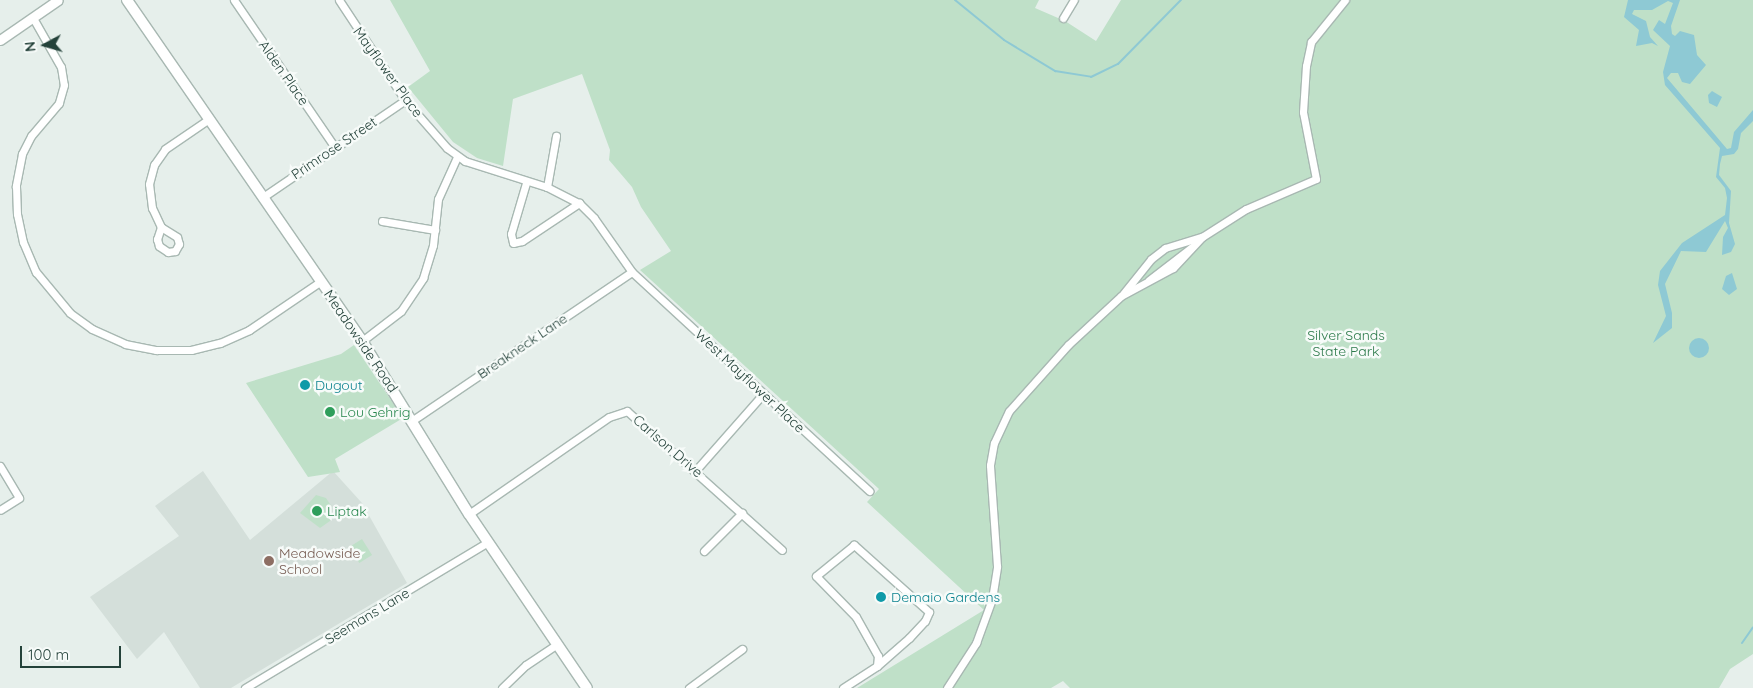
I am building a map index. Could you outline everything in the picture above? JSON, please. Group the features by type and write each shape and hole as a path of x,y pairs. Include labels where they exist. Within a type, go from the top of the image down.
{"main road":[{"name":"Meadowside Road","path":"127,0 362,341 413,420 469,514 587,688"}],"street":[{"path":"0,40 58,0"},
{"name":"Alden Place","path":"234,0 334,146"},
{"name":"Mayflower Place","path":"339,0 405,100 457,157 526,183 546,186 579,203 594,218 632,272"},
{"path":"1063,18 1074,0"},
{"path":"947,688 976,643 992,599 997,566 990,476 1000,428 1017,400 1043,371 1121,296 1151,259 1165,248 1202,237 1263,200 1316,179 1304,112 1307,60 1316,35 1345,0"},
{"path":"33,18 60,67 64,85 59,103 32,136 22,154 16,186 18,214 23,242 36,272 70,313 92,329 125,344 156,350 191,350 220,343 249,330 321,281"},
{"name":"Primrose Street","path":"263,197 334,146 405,100"},
{"path":"160,227 149,196 154,165 165,149 209,119"},
{"path":"546,186 556,136"},
{"path":"362,341 401,311 416,291 431,258 438,199 457,157"},
{"path":"526,183 511,234 513,243 522,241 579,203"},
{"path":"382,221 435,230"},
{"path":"1121,296 1147,282 1169,262 1193,247 1202,237"},
{"name":"West Mayflower Place","path":"632,272 869,491"},
{"name":"Breakneck Lane","path":"413,420 632,272"},
{"path":"696,470 763,394"},
{"name":"Carlson Drive","path":"469,514 610,417 628,411 696,470 782,550"},
{"path":"0,466 19,498 0,510"},
{"path":"704,551 742,513"},
{"name":"Seemans Lane","path":"245,688 488,542"},
{"path":"843,688 877,666 901,645 926,621 929,612 860,546 849,547 816,576 856,617 878,656 877,666"},
{"path":"502,688 526,665 557,644"},
{"path":"689,688 742,649"}],"shaded area":[{"name":"Meadowside School","path":"203,471 250,540 333,471 362,503 407,583 231,688 200,688 164,632 137,659 90,597 179,536 155,506"}],"green space":[{"name":"Silver Sands State Park","path":"390,0 1039,0 1035,8 1065,21 1096,41 1121,0 1753,0 1753,654 1730,669 1719,688 1070,688 1063,681 1051,688 857,688 984,610 867,502 879,489 640,270 671,251 641,207 632,187 609,160 610,150 582,74 513,99 503,166 477,158 453,142 408,87 430,71"},
{"path":"354,345 403,418 335,459 340,472 308,477 246,383 341,354"},
{"name":"Liptak","path":"316,495 326,498 332,507 330,521 320,528 300,513"},
{"path":"362,539 372,555 359,563 349,547"}],"water":[{"path":"1628,0 1680,0 1671,26 1672,34 1675,36 1680,31 1694,35 1697,55 1706,65 1690,84 1682,82 1678,73 1671,73 1667,78 1727,149 1731,148 1734,132 1753,110 1753,121 1741,133 1738,149 1734,154 1722,156 1720,164 1719,175 1731,191 1729,223 1735,244 1731,252 1722,255 1723,237 1728,228 1725,221 1706,252 1681,251 1665,284 1672,313 1672,328 1653,343 1666,316 1658,285 1660,271 1682,243 1725,215 1727,198 1725,188 1716,177 1720,148 1665,85 1663,72 1670,46 1653,30 1659,20 1665,24 1673,3 1668,1 1652,10 1634,10 1632,14 1646,21 1650,37 1658,46 1652,43 1636,46 1639,30 1624,17"},
{"path":"1712,91 1722,97 1717,107 1709,103 1708,95"},
{"path":"1732,273 1737,289 1729,295 1722,289 1726,276"},
{"path":"1699,338 1706,341 1709,348 1706,355 1699,358 1692,355 1689,348 1692,341"}],"waterway":[{"path":"955,0 1004,40 1055,71 1091,77 1118,64 1181,0"},
{"path":"1742,643 1753,627"}],"place":[{"name":"Dugout","path":"305,385"},
{"name":"Lou Gehrig","path":"330,412"},
{"name":"Liptak","path":"317,511"},
{"name":"Meadowside School","path":"269,561"},
{"name":"Demaio Gardens","path":"881,597"}]}
